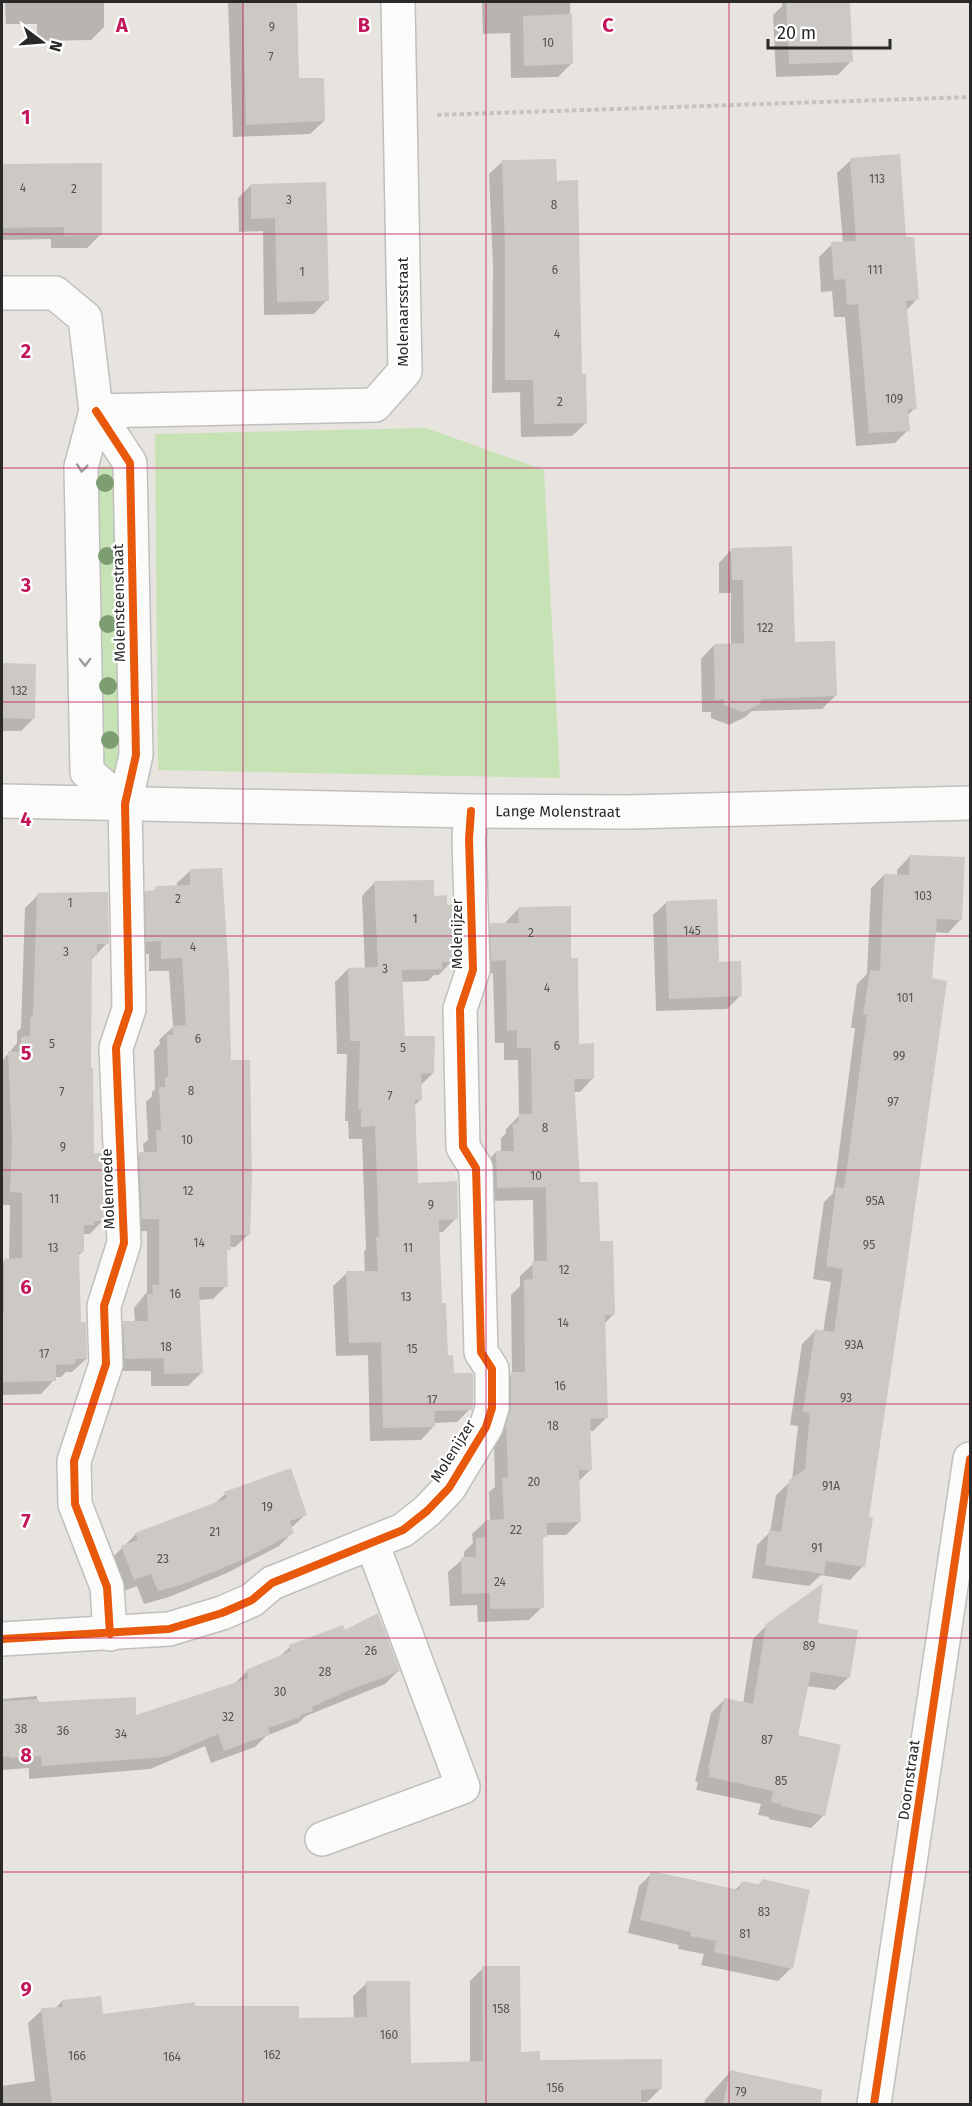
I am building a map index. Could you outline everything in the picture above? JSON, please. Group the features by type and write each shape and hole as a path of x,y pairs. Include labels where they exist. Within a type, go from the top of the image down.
{"street":[{"name":"Molenaarsstraat","path":"96,411 375,405 405,371 398,2"},
{"name":"Molensteenstraat","path":"2,293 55,293 85,318 96,411 81,467 87,772 125,804 136,755 130,463 96,411"},
{"name":"Lange Molenstraat","path":"2,801 628,812 970,803"},
{"name":"Molenroede","path":"110,1634 107,1587 75,1504 74,1461 106,1364 104,1306 124,1243 116,1048 129,1009 125,804"},
{"name":"Molenijzer","path":"2,1639 169,1629 222,1613 252,1600 272,1583 403,1530 427,1511 449,1488 486,1427 492,1408 492,1369 481,1352 477,1168 463,1147 460,1009 473,970 469,839 471,811"},
{"name":"Doornstraat","path":"874,2104 970,1459"},
{"path":"322,1839 463,1787 372,1543"}],"path":[{"path":"400,117 970,97"}],"green space":[{"path":"426,428 544,470 560,778 158,770 155,434"},
{"path":"115,466 123,753 113,772 102,768 94,467"}],"building":[{"path":"243,2 297,2 299,78 324,78 325,121 246,125"},
{"path":"786,2 850,2 853,62 789,64"},
{"path":"572,14 573,64 524,66 523,16"},
{"path":"900,154 906,237 914,237 919,300 906,301 917,409 908,409 910,431 869,433 858,304 847,305 845,279 834,280 831,242 856,241 850,158"},
{"path":"556,159 557,181 578,180 582,374 586,374 587,423 534,424 533,380 505,380 502,160"},
{"path":"102,163 102,235 64,236 64,227 2,228 2,164"},
{"path":"326,182 329,301 277,302 275,218 251,219 251,184"},
{"path":"792,546 795,642 835,641 837,696 761,699 760,704 743,712 724,705 724,699 715,700 714,644 744,643 743,580 732,580 731,548"},
{"path":"2,663 36,664 35,719 2,718"},
{"path":"910,855 965,857 962,920 937,919 932,978 947,981 869,1517 873,1518 865,1567 826,1561 824,1574 765,1565 769,1530 781,1532 789,1480 805,1469 810,1413 803,1412 815,1329 834,1332 843,1269 826,1266 836,1187 844,1188 867,1015 863,1015 870,970 880,971 884,874 909,875"},
{"path":"222,868 229,974 231,1060 250,1060 252,1180 250,1235 230,1235 231,1250 227,1250 228,1287 199,1287 203,1373 164,1374 164,1358 125,1359 123,1321 148,1321 147,1294 153,1294 152,1285 159,1285 159,1219 142,1219 139,1152 157,1152 156,1130 161,1130 159,1087 165,1087 165,1077 168,1077 167,1035 173,1035 172,1026 186,1025 182,958 161,959 161,941 146,942 145,891 156,890 156,886 190,885 190,869"},
{"path":"434,880 434,896 447,895 447,905 452,905 454,962 442,962 443,969 402,970 405,1036 435,1036 434,1073 421,1074 422,1100 415,1100 418,1183 457,1181 458,1219 439,1220 442,1303 446,1303 448,1355 453,1355 454,1373 472,1373 473,1375 473,1405 472,1410 435,1411 435,1427 383,1428 381,1342 349,1343 346,1271 378,1271 376,1237 379,1237 375,1126 361,1127 361,1109 358,1109 360,1041 350,1041 348,968 378,967 374,881"},
{"path":"108,892 109,944 97,944 97,956 92,956 91,1068 93,1068 94,1153 102,1153 104,1221 94,1221 94,1225 84,1225 84,1252 79,1252 81,1322 86,1322 87,1359 75,1359 75,1364 56,1365 56,1381 3,1382 4,1259 22,1258 22,1193 10,1192 12,1141 8,1051 21,1052 21,1037 30,1036 30,1017 33,1017 37,893"},
{"path":"717,899 719,962 741,961 742,996 669,999 666,901"},
{"path":"571,906 571,958 578,958 579,1044 594,1043 594,1079 574,1079 580,1182 598,1182 600,1241 613,1241 615,1315 605,1315 608,1418 590,1419 592,1470 579,1470 581,1522 547,1523 547,1537 543,1537 544,1608 490,1609 490,1593 462,1594 461,1557 476,1557 476,1538 485,1537 485,1520 504,1519 502,1478 508,1477 506,1425 511,1408 511,1372 525,1372 524,1280 533,1279 532,1261 547,1261 546,1187 497,1188 496,1151 514,1151 513,1124 518,1123 519,1114 532,1114 531,1048 517,1048 517,1030 507,1031 506,960 491,961 490,923 519,923 518,907"},
{"path":"291,1468 307,1515 290,1521 294,1533 242,1560 184,1584 158,1591 151,1574 134,1580 121,1546 138,1540 135,1533 227,1498 224,1492"},
{"path":"823,1583 818,1623 858,1630 850,1678 811,1672 798,1735 841,1745 825,1816 771,1802 773,1791 709,1777 710,1769 708,1769 724,1698 753,1704 766,1624"},
{"path":"378,1613 400,1671 312,1707 313,1711 300,1715 301,1717 268,1728 270,1734 224,1751 218,1734 165,1757 42,1766 41,1756 2,1757 2,1701 38,1699 39,1702 136,1697 136,1715 249,1678 246,1670 291,1651 289,1645 343,1625 345,1630"},
{"path":"651,1871 739,1890 742,1881 761,1885 762,1879 810,1890 793,1969 714,1952 716,1941 690,1936 691,1932 640,1920"},
{"path":"482,1966 520,1966 521,2052 540,2051 540,2060 662,2059 662,2089 641,2090 641,2104 52,2104 41,2008 63,2007 62,2000 101,1996 103,2014 195,2002 195,2006 299,2006 299,2018 367,2017 366,1981 410,1981 411,2063 483,2061"},
{"path":"730,2070 822,2090 821,2104 723,2104"}],"cycle path":[{"path":"96,411 130,463 136,755 125,804 129,1009 116,1048 124,1243 104,1306 106,1364 74,1461 75,1504 107,1587 110,1634"},
{"path":"2,1639 169,1629 222,1613 252,1600 272,1583 403,1530 427,1511 449,1488 486,1427 492,1408 492,1369 481,1352 476,1168 463,1147 460,1009 473,970 469,839 471,811"},
{"path":"874,2104 970,1459"}]}
